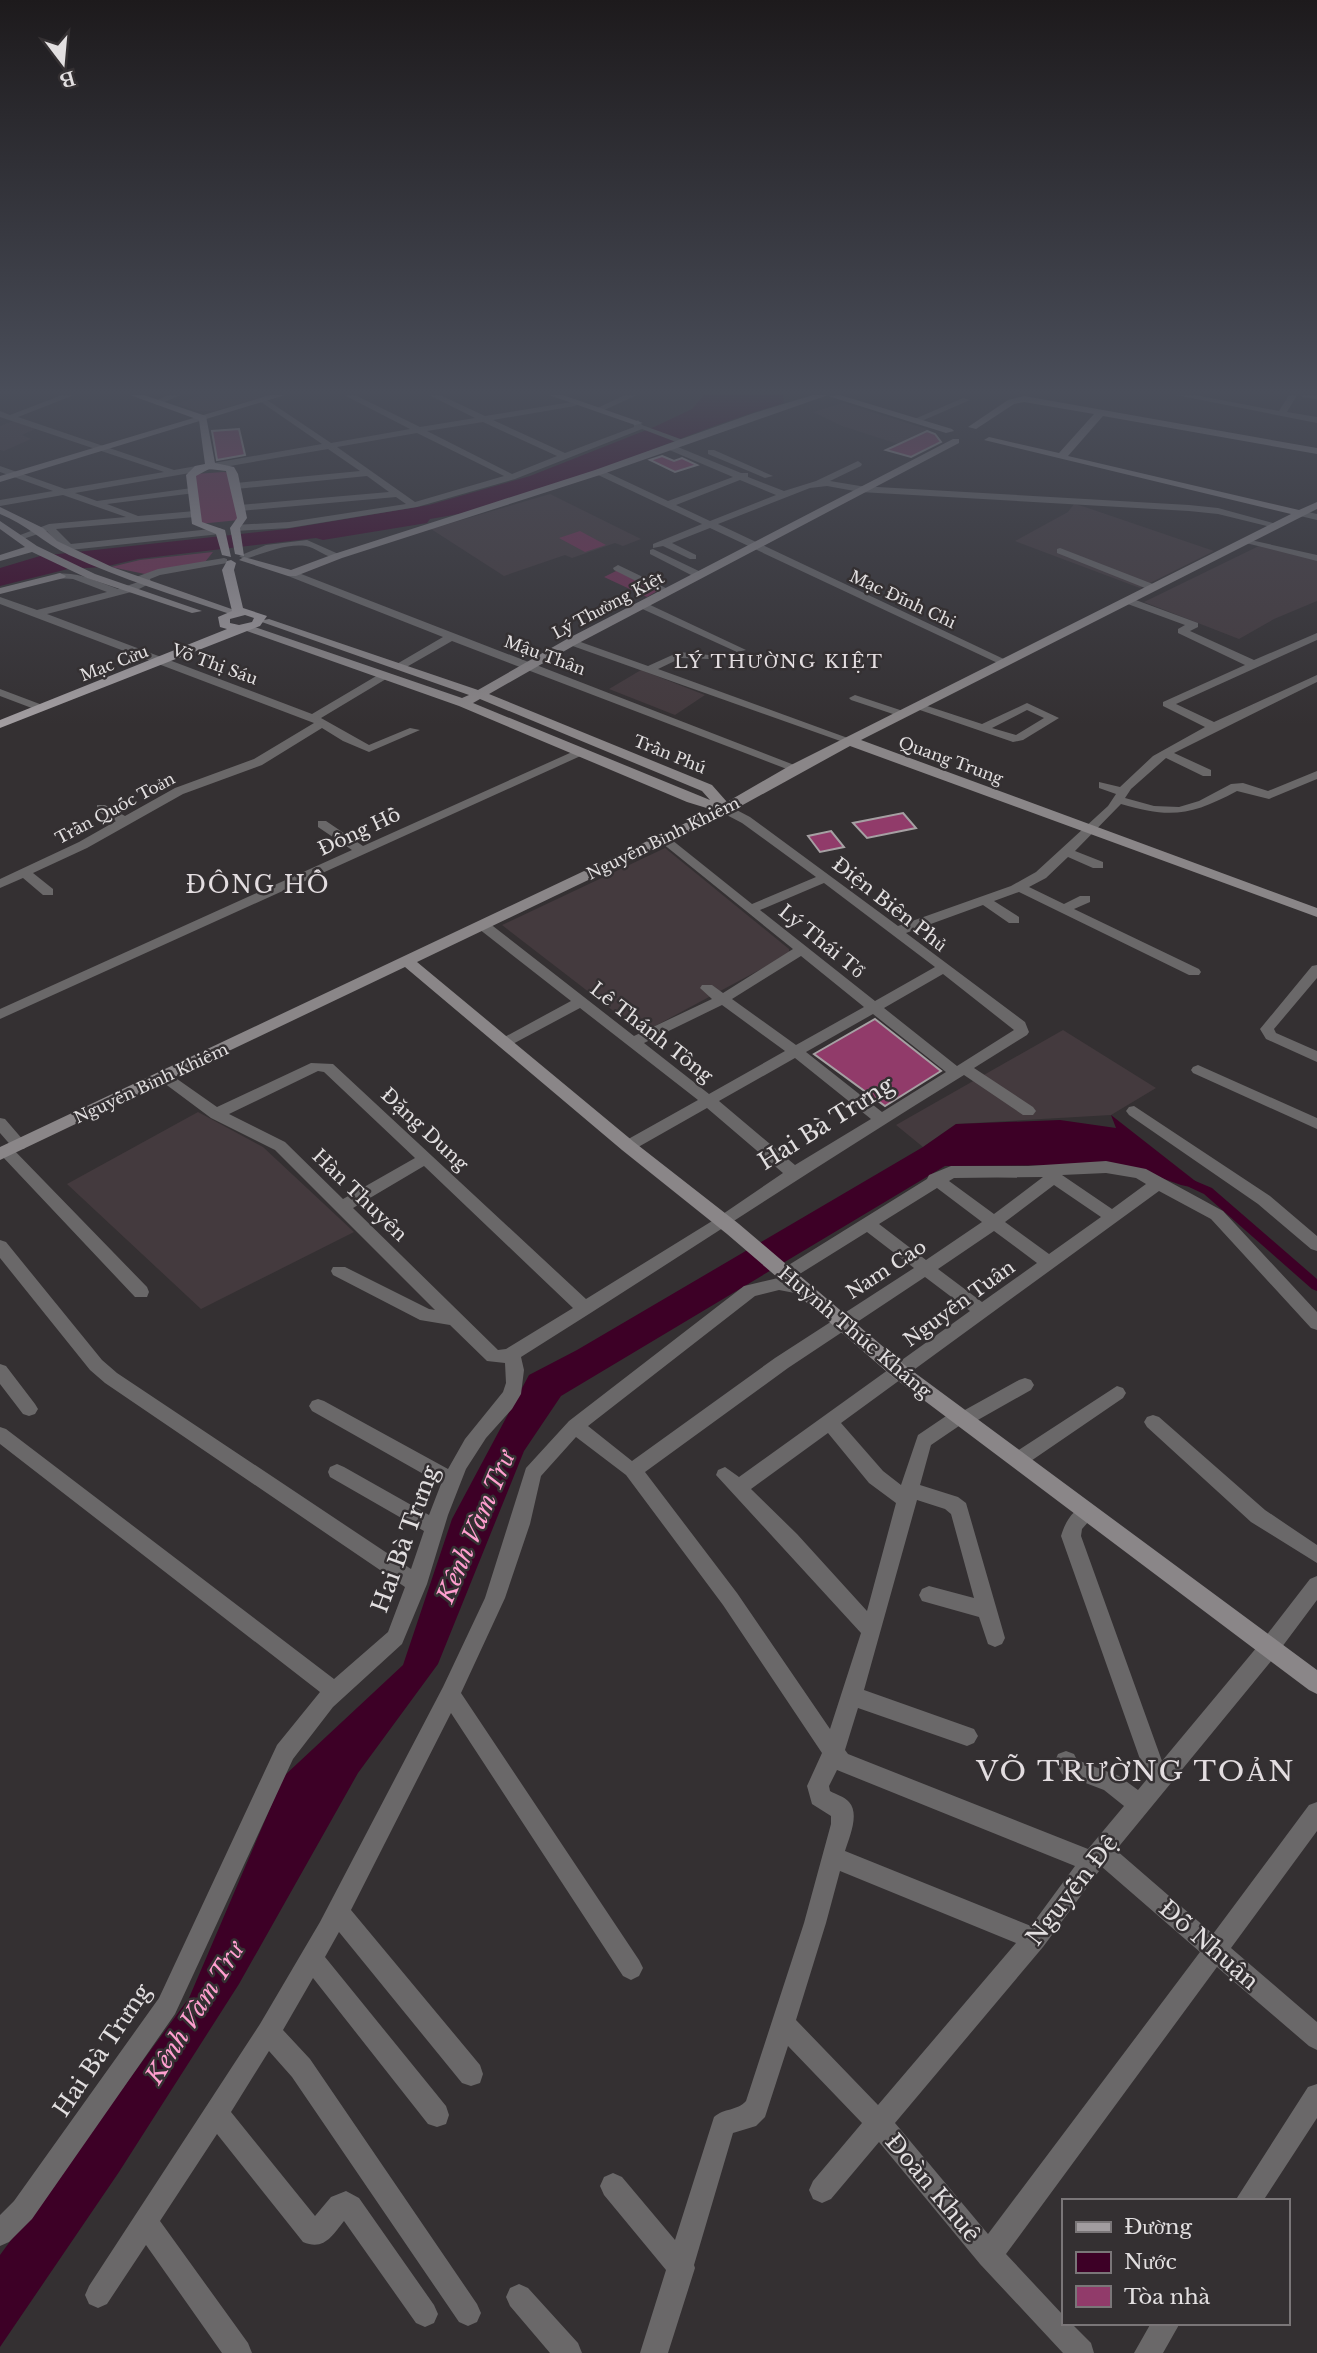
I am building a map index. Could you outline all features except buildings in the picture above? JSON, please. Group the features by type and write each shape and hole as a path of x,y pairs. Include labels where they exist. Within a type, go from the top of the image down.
{"main road":[{"path":"194,505 197,525 216,531 237,527"},
{"path":"222,620 236,612 228,569 234,556 237,527 242,520 239,505"},
{"path":"216,531 234,556"},
{"name":"Trần Phú","path":"236,612 253,611 261,616 261,620"},
{"name":"Trần Phú","path":"222,620 230,628 243,628"},
{"name":"Mạc Cửu","path":"0,723 261,620"}],"street":[{"path":"99,505 136,519"},
{"path":"240,508 275,505"},
{"path":"237,527 289,525 414,505"},
{"path":"292,574 338,556 497,505"},
{"name":"Mạc Đĩnh Chi","path":"666,505 1004,663"},
{"path":"658,547 756,505"},
{"name":"Lý Thường Kiệt","path":"463,704 571,642 830,505"},
{"path":"1134,505 1218,512 1275,525"},
{"path":"1264,505 1317,517"},
{"name":"Nguyễn Bỉnh Khiêm","path":"8,1150 484,926 725,809 796,768 1317,505"},
{"name":"Trần Phú","path":"0,510 44,529 53,543 108,569 236,612"},
{"path":"20,537 44,529 195,514"},
{"path":"136,519 140,540"},
{"name":"Trần Phú","path":"0,524 35,549 91,576 222,620"},
{"path":"44,529 70,547 216,531"},
{"path":"1249,541 1317,558"},
{"path":"35,614 131,589 158,572 266,548 307,543 338,556"},
{"path":"658,547 692,557"},
{"path":"658,547 699,575"},
{"path":"0,558 35,549"},
{"path":"1060,551 1149,591"},
{"name":"Mậu Thân","path":"234,556 292,574 449,638 529,665 796,768"},
{"path":"618,568 666,592"},
{"path":"1085,570 1149,591"},
{"path":"0,591 60,576 74,576 115,592"},
{"name":"Võ Thị Sáu","path":"0,600 317,721 369,749 414,730"},
{"path":"1129,601 1194,625 1182,631 1255,665"},
{"path":"642,604 741,650"},
{"path":"0,613 15,606"},
{"name":"Trần Phú","path":"261,620 479,694 707,788 725,809"},
{"name":"Trần Phú","path":"243,628 463,704 692,799 725,809"},
{"path":"1215,727 1167,704 1317,636"},
{"path":"382,677 449,638"},
{"name":"Quang Trung","path":"571,642 850,741 1317,913"},
{"path":"649,669 679,655 705,657"},
{"name":"Trần Quốc Toản","path":"0,884 26,873 180,791 258,762 382,677"},
{"path":"895,932 1019,887 1041,875 1091,830 1143,769 1165,753 1317,678"},
{"path":"0,692 41,708"},
{"path":"855,698 902,714"},
{"path":"918,706 983,728 1016,739 1053,718 1027,706 983,728"},
{"path":"562,745 577,736"},
{"name":"Đông Hồ","path":"0,1014 580,752"},
{"path":"1165,753 1208,773"},
{"path":"1103,785 1121,796 1164,812 1189,810 1240,786 1269,795 1317,775"},
{"path":"101,808 125,821"},
{"name":"Điện Biên Phủ","path":"725,809 746,820 942,969 1020,1024 1023,1028 1018,1035"},
{"path":"323,824 362,851"},
{"name":"Lý Thái Tổ","path":"663,839 874,1006 960,1070 1028,1111"},
{"path":"1068,852 1098,865"},
{"path":"26,873 48,892"},
{"path":"751,909 825,878"},
{"path":"1019,887 1194,972"},
{"path":"1065,908 1085,899"},
{"path":"984,900 1014,920"},
{"name":"Lê Thánh Tông","path":"484,926 709,1101 794,1172"},
{"path":"633,1042 723,999 801,950"},
{"name":"Huỳnh Thúc Kháng","path":"408,962 628,1146 728,1225 900,1372 1317,1683"},
{"path":"628,1146 942,969"},
{"path":"1317,969 1272,1021 1267,1033 1317,1057"},
{"path":"707,988 881,1119"},
{"path":"1301,989 1317,995"},
{"path":"504,1043 581,1001"},
{"name":"Hai Bà Trưng","path":"0,2233 23,2210 167,2006 285,1752 306,1720 384,1652 395,1638 417,1584 452,1481 472,1443 514,1394 517,1383 512,1354 584,1308 728,1225 794,1172 1018,1035"},
{"name":"Đặng Dung","path":"216,1114 322,1064 584,1308"},
{"path":"1198,1070 1317,1124"},
{"name":"Hàn Thuyên","path":"165,1077 216,1114 280,1146 493,1356 512,1354"},
{"path":"1134,1111 1264,1200 1317,1245"},
{"path":"0,1123 8,1150 141,1292"},
{"path":"342,1207 426,1158"},
{"path":"98,2295 268,2032 337,1911 450,1694 495,1598 520,1524 533,1473 575,1426 750,1291 779,1284 935,1179 957,1170 1052,1173 1117,1168 1140,1173 1154,1187 1217,1215 1317,1323"},
{"path":"1052,1173 1113,1217"},
{"name":"Nam Cao","path":"633,1470 841,1324 994,1222 1052,1173"},
{"path":"935,1179 1049,1263"},
{"name":"Nguyễn Tuân","path":"872,1631 799,1549 731,1481 829,1422 1154,1187"},
{"path":"867,1224 983,1311"},
{"path":"0,1246 96,1365 111,1378 417,1584"},
{"path":"339,1271 426,1315 457,1319"},
{"path":"0,1371 29,1409"},
{"path":"654,2353 723,2126 728,2121 744,2119 756,2108 815,1923 842,1824 842,1811 820,1797 817,1790 833,1754 872,1631 924,1440 960,1418 1025,1385"},
{"path":"1018,1460 1117,1393"},
{"path":"318,1406 452,1481"},
{"path":"829,1422 866,1467 909,1496 951,1503 959,1509 995,1638"},
{"path":"1153,1422 1258,1517 1317,1555"},
{"path":"575,1426 633,1470 787,1679 833,1754"},
{"path":"0,1434 335,1692"},
{"path":"337,1472 435,1528"},
{"path":"1087,1513 1074,1525 1071,1536 1158,1780"},
{"name":"Nguyễn Đệ","path":"822,2190 1035,1939 1158,1780 1269,1648 1317,1585"},
{"path":"929,1595 986,1610"},
{"path":"450,1694 631,1968"},
{"path":"850,1695 967,1736"},
{"name":"Đỗ Nhuận","path":"833,1754 844,1764 1097,1857 1215,1950 1317,2038"},
{"path":"1066,1761 1070,1767 1111,1783 1139,1804"},
{"path":"989,2255 1317,1813"},
{"path":"832,1857 1035,1939"},
{"path":"337,1911 471,2074"},
{"path":"311,1958 437,2115"},
{"name":"Đoàn Khuê","path":"783,2024 878,2122 989,2255 1081,2353"},
{"path":"268,2032 301,2068 468,2312"},
{"path":"1249,2199 1317,2096"},
{"path":"216,2113 312,2233 317,2233 340,2206 346,2204 350,2207 425,2314"},
{"path":"613,2186 682,2268"},
{"path":"146,2224 238,2353"},
{"path":"520,2297 568,2353"},
{"path":"1147,2353 1166,2325"}],"shaded area":[{"path":"197,505 236,505 239,520 199,524"},
{"path":"513,505 572,505 641,539 623,546 615,543 572,558 565,555 504,576 431,529"},
{"path":"1073,505 1077,505 1214,551 1140,588 1015,541 1068,512"},
{"path":"580,531 606,545 585,552 559,538"},
{"path":"1263,544 1317,559 1317,601 1274,619 1239,639 1144,602"},
{"path":"213,552 205,562 145,574 111,567 140,560"},
{"path":"618,570 659,590 647,597 604,577"},
{"path":"641,670 705,695 675,715 609,689"},
{"path":"665,848 789,949 789,954 642,1033 502,925"},
{"path":"1063,1030 1156,1088 1111,1115 956,1124 923,1147 896,1125"},
{"path":"198,1112 263,1147 354,1232 201,1309 67,1184"}],"water":[{"path":"429,505 494,505 430,519 427,523 323,540 316,538 138,559 104,567 68,569 0,586 0,568 40,556 286,529"},
{"path":"1111,1115 1208,1191 1181,1185 1125,1165 945,1166 561,1396 524,1451 438,1664 358,1773 239,1984 119,2172 0,2347 0,2255 189,1998 284,1776 403,1665 452,1519 529,1375 577,1350 923,1147 956,1124 1060,1120 1116,1128"}],"waterway":[{"name":"Kênh Vàm Trư","path":"1193,1184 1208,1191 1317,1286"}],"district":[{"name":"LÝ THƯỜNG KIỆT","path":"779,661"},
{"name":"ĐÔNG HỒ","path":"258,885"},
{"name":"VÕ TRƯỜNG TOẢN","path":"1136,1771"}]}
